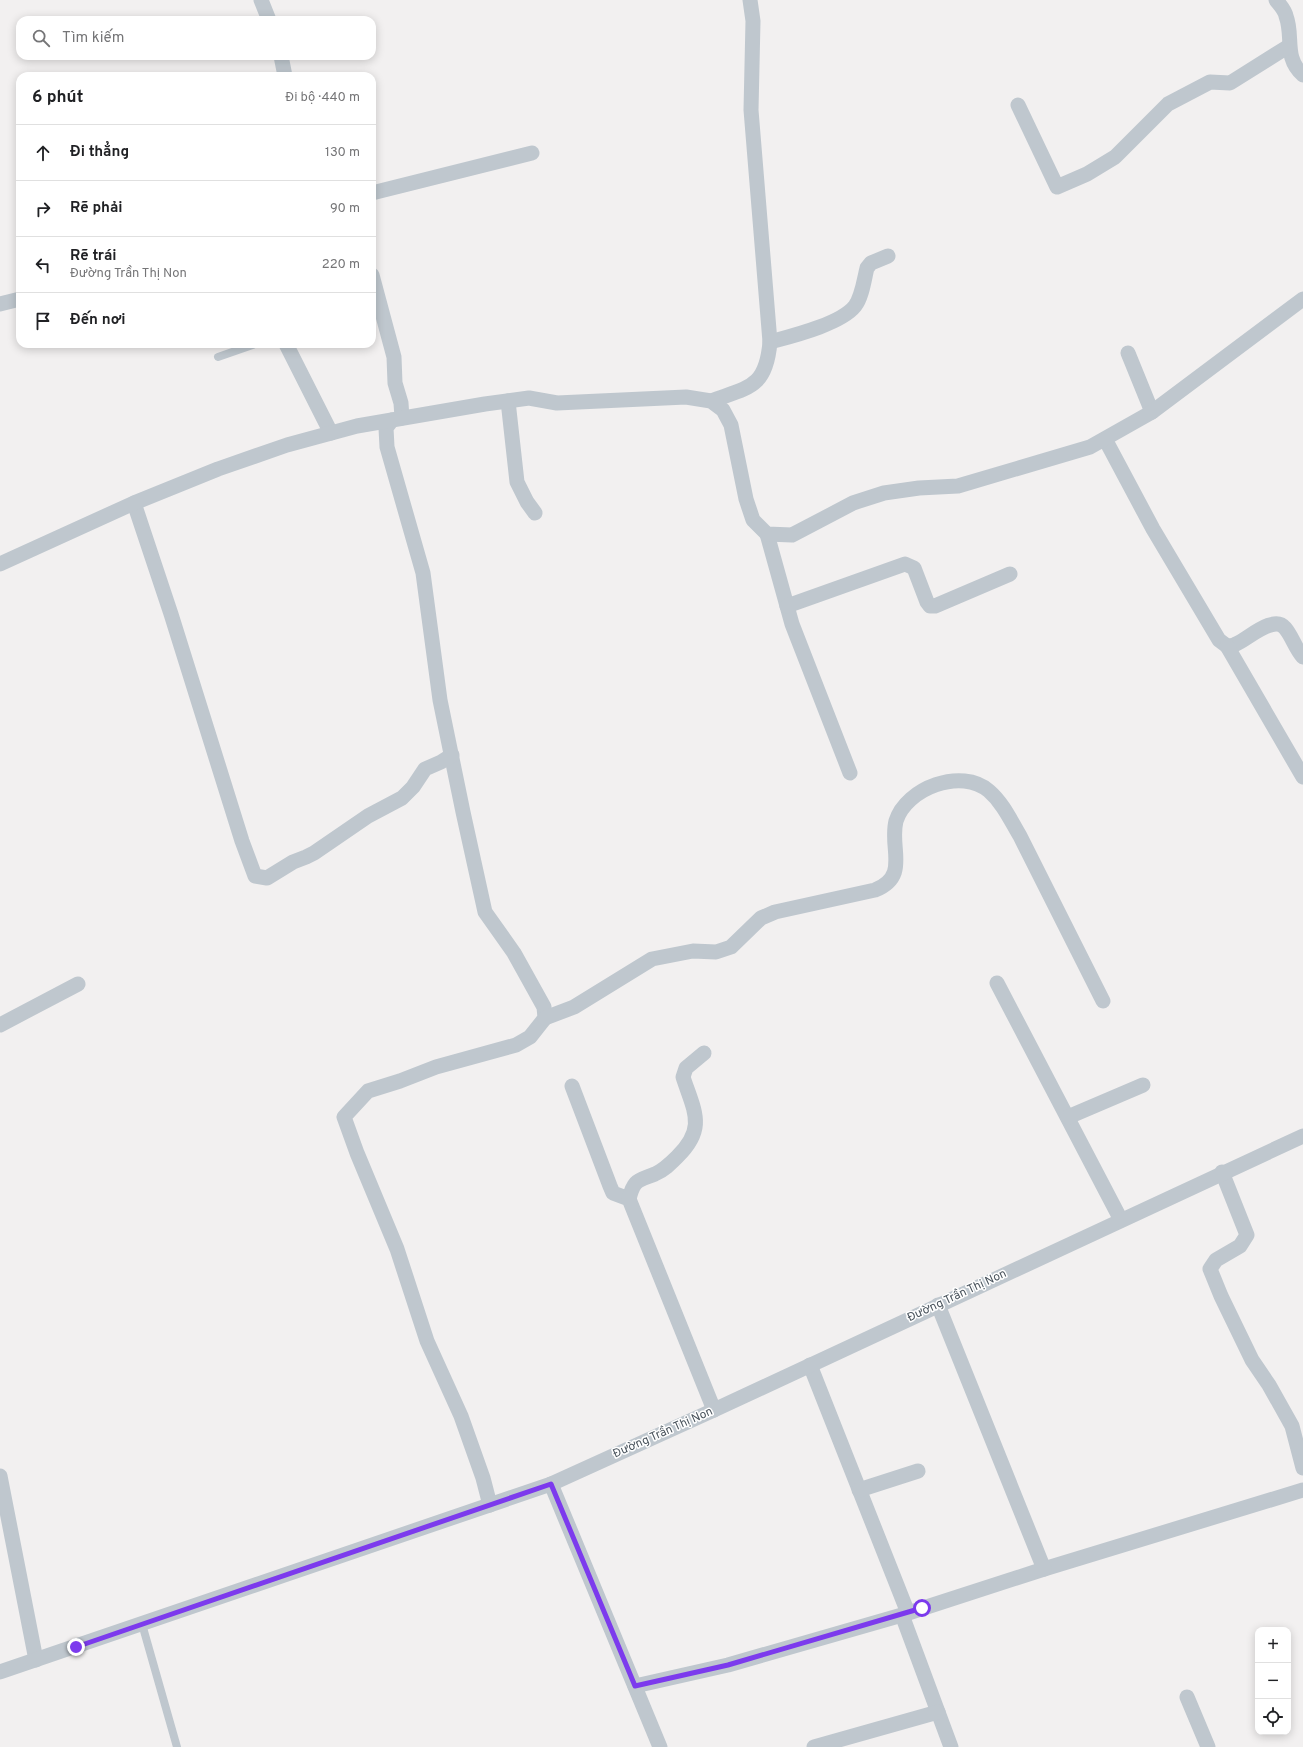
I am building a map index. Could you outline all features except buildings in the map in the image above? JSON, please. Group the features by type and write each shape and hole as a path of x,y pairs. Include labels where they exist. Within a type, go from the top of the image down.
{"street":[{"path":"261,0 267,16"},
{"path":"711,401 754,384 764,372 769,357 770,342 752,110 752,21 750,0"},
{"path":"1276,0 1286,15 1289,46 1293,61 1303,75"},
{"path":"1018,105 1057,187 1088,174 1115,157 1168,104 1210,82 1230,83 1289,46"},
{"path":"282,60 283,72"},
{"path":"376,192 532,153"},
{"path":"770,342 832,322 847,313 855,306 867,268 871,263 888,256"},
{"path":"376,290 394,357 395,382 401,403 397,419 386,428 386,448 423,574 433,652 452,755 485,912 514,953 544,1007 545,1018"},
{"path":"767,534 792,535 853,503 878,495 919,488 958,486 1090,447 1152,412 1303,299"},
{"path":"0,304 16,300"},
{"path":"288,348 331,433"},
{"path":"1128,353 1152,412"},
{"path":"0,564 134,503 224,467 287,445 331,433 397,419 529,398 557,403 686,397 711,401 723,410 731,425 746,500 753,520 767,534 792,624 850,773"},
{"path":"508,401 517,482 527,502 535,513"},
{"path":"1105,439 1153,529 1219,640 1227,646 1303,777"},
{"path":"134,503 171,614 242,841 256,876 267,878 293,862 314,853 368,816 402,798 413,788 425,769 452,755"},
{"path":"787,606 905,564 914,568 927,602 930,606 935,606 1010,574"},
{"path":"1227,646 1236,645 1262,628 1275,623 1286,628 1298,651 1303,657"},
{"path":"490,1505 483,1478 461,1416 427,1341 397,1249 356,1152 344,1117 368,1091 400,1081 436,1067 516,1045 530,1037 545,1018 574,1007 652,960 693,951 716,952 723,950 731,947 761,918 775,912 875,890 885,886 893,876 897,865 895,842 896,822 905,805 931,787 943,782 959,779 973,782 989,791 1005,811 1020,836 1103,1002"},
{"path":"997,983 1121,1220"},
{"path":"0,1025 78,984"},
{"path":"704,1053 686,1068 683,1076 694,1110 695,1132 685,1149 666,1167 656,1174 638,1179 632,1187 629,1199 714,1410"},
{"path":"1068,1117 1143,1085"},
{"path":"572,1086 613,1193 629,1199"},
{"name":"Đường Trần Thị Non","path":"0,1672 143,1627 551,1484 714,1410 1222,1172 1303,1136"},
{"path":"1222,1172 1247,1235 1240,1246 1216,1260 1210,1269 1221,1296 1252,1360 1270,1385 1292,1426 1301,1449 1303,1468"},
{"path":"938,1305 1044,1569"},
{"path":"810,1365 859,1490 905,1614 951,1747"},
{"path":"859,1490 918,1471"},
{"path":"0,1476 36,1660"},
{"path":"551,1484 660,1747"},
{"path":"635,1686 728,1665 905,1614 1044,1569 1303,1490"},
{"path":"1187,1697 1208,1747"},
{"path":"814,1747 938,1712"}],"lane":[{"path":"218,357 244,348"},
{"path":"143,1627 177,1747"}],"route":[{"path":"76,1647 551,1484 635,1686 728,1665 922,1608"}]}
